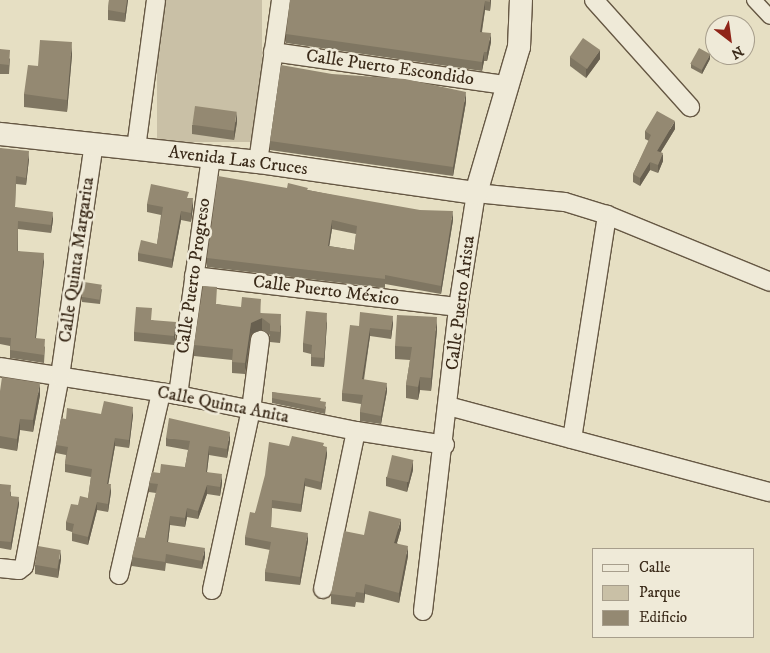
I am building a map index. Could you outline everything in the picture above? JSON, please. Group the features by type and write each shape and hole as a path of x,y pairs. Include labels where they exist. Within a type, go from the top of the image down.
{"street":[{"path":"136,148 156,0"},
{"path":"258,162 281,0"},
{"name":"Calle Puerto Arista","path":"423,611 445,445 458,307 476,193 506,85 520,46 521,0"},
{"path":"594,0 690,107"},
{"path":"754,0 770,17"},
{"name":"Calle Puerto Escondido","path":"273,52 506,85"},
{"name":"Avenida Las Cruces","path":"0,134 258,162 476,193"},
{"name":"Calle Quinta Margarita","path":"0,568 19,570 24,566 60,376 94,144"},
{"name":"Calle Puerto Progreso","path":"119,575 169,394 194,276 211,157"},
{"path":"476,193 565,202 607,215 770,282"},
{"path":"572,439 607,215"},
{"name":"Calle Puerto México","path":"194,276 458,307"},
{"path":"212,590 251,410 260,340"},
{"name":"Calle Quinta Anita","path":"0,368 169,394 356,432 445,445"},
{"path":"448,406 770,492"},
{"path":"323,588 356,432"}],"green space":[{"path":"157,0 262,0 262,142 157,142"}],"building":[{"path":"109,0 127,0 125,13 108,10"},
{"path":"290,0 490,0 490,2 485,1 480,32 491,33 487,52 484,52 482,62 286,34"},
{"path":"583,38 600,50 587,69 570,57"},
{"path":"40,40 72,42 67,100 24,94 28,65 38,66"},
{"path":"699,48 705,51 705,64 702,70 690,64"},
{"path":"0,49 10,50 9,65 0,64"},
{"path":"281,65 332,74 405,79 466,92 453,167 270,141"},
{"path":"195,106 237,112 234,131 192,125"},
{"path":"657,111 675,121 657,151 663,153 658,165 650,162 640,178 633,174 651,135 645,131"},
{"path":"0,148 29,151 26,178 16,176 15,207 53,212 51,225 18,221 17,251 44,253 35,338 45,339 44,355 10,350 11,338 0,337"},
{"path":"218,176 287,188 288,183 308,188 307,190 420,210 453,211 441,286 385,275 385,279 207,258","holes":["332,220 357,226 354,250 328,246"]},
{"path":"151,184 189,192 187,198 193,198 191,213 181,211 172,259 138,253 141,240 157,244 163,207 147,204"},
{"path":"84,282 102,285 99,300 82,297"},
{"path":"203,286 217,287 216,304 241,307 242,297 261,299 260,313 281,314 280,332 270,331 270,324 262,318 251,323 245,363 232,362 233,349 194,345"},
{"path":"136,307 152,308 151,320 176,322 174,336 134,332"},
{"path":"306,311 327,313 324,358 311,357 312,345 303,343"},
{"path":"360,312 393,316 391,330 370,328 362,379 387,383 381,416 360,412 363,395 342,393 350,325 359,326"},
{"path":"397,315 437,317 431,378 420,377 418,387 406,385 412,347 395,346"},
{"path":"2,377 40,383 33,420 20,419 17,439 0,436 0,391"},
{"path":"272,392 321,398 320,401 326,402 325,409 272,398"},
{"path":"104,401 133,407 129,440 115,438 107,484 111,484 108,504 97,502 88,537 72,533 74,524 66,522 71,504 78,505 80,496 88,498 92,469 65,464 68,447 56,445 61,418 66,419 67,408 101,414"},
{"path":"169,418 230,432 227,449 209,446 206,472 222,474 220,487 207,485 198,511 187,508 185,518 170,516 167,542 205,548 202,561 166,554 165,562 132,557 137,537 145,538 158,484 149,483 152,472 160,473 161,464 185,467 190,441 166,438"},
{"path":"292,436 324,443 323,446 327,447 321,482 305,478 301,504 272,500 271,527 308,533 300,577 265,572 271,542 245,537 250,512 255,513 265,475 269,442 289,446"},
{"path":"392,455 413,460 408,482 387,477"},
{"path":"0,484 11,485 10,496 19,497 11,542 0,541"},
{"path":"369,511 401,519 394,543 408,546 399,593 365,584 364,593 356,592 355,597 331,594 344,531 364,535"},
{"path":"38,546 61,550 57,569 35,565"}]}
